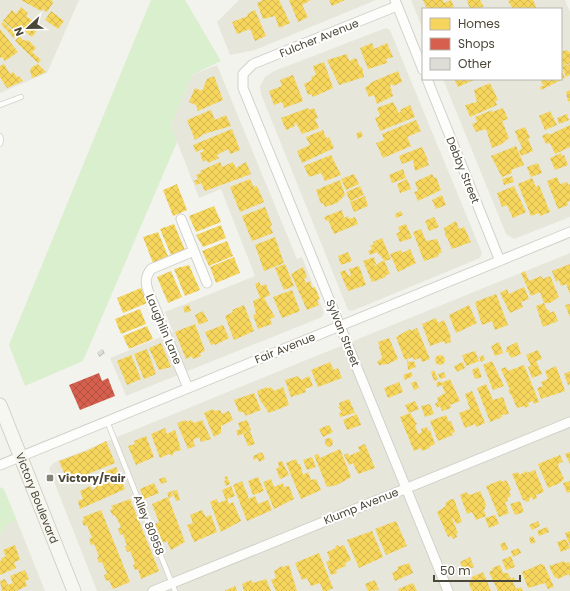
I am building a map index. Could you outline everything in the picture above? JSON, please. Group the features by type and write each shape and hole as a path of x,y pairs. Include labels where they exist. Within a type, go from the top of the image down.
{"main road":[{"name":"Victory Boulevard","path":"0,405 74,591"}],"street":[{"path":"396,3 422,68"},
{"name":"Fulcher Avenue","path":"243,74 253,64 396,3"},
{"name":"Sylvan Street","path":"243,74 243,88 448,591"},
{"name":"Debby Street","path":"427,80 500,261"},
{"path":"181,219 207,283"},
{"name":"Fair Avenue","path":"0,465 570,232"},
{"name":"Laughlin Lane","path":"188,388 148,293 145,280 151,269 194,251"},
{"name":"Klump Avenue","path":"153,591 174,587 406,488 570,422"}],"lane":[{"path":"0,105 21,97"},
{"path":"0,136 0,144"},
{"name":"Alley 80958","path":"107,421 174,587"}],"shaded area":[{"path":"0,0 79,0 47,73 0,93"},
{"path":"239,0 376,0 255,50 230,55 217,22"},
{"path":"411,0 565,0 570,12 570,217 514,239 506,234 443,80 562,80 562,8 422,8 422,28"},
{"path":"386,28 390,30 482,253 480,258 352,311 348,310 261,94 260,86 265,77 274,71"},
{"path":"217,65 297,259 302,257 324,312 322,317 126,396 110,358 173,332 165,312 255,276 221,189 199,198 171,126 192,75"},
{"path":"570,253 570,591 97,591 49,469 53,463"},
{"path":"17,521 45,591 0,591 0,537 5,527 10,523"}],"green space":[{"path":"151,0 185,0 221,61 192,75 171,126 177,142 83,361 25,386 9,345"},
{"path":"0,487 4,489 17,521 6,526 0,537"}],"building: Homes":[{"path":"21,0 52,0 53,3 47,12 42,9 41,11"},
{"path":"263,0 279,0 290,23 279,28 275,16 263,19 257,3"},
{"path":"289,0 311,0 302,5 308,17 298,22"},
{"path":"329,0 345,0 332,6"},
{"path":"423,0 443,0 444,3 451,0 454,7 452,8 427,8"},
{"path":"467,0 480,0 484,7 477,8 470,8"},
{"path":"533,0 537,8 512,8 508,1"},
{"path":"21,7 28,13 26,16 40,26 32,37 23,30 20,35 3,21 12,10 16,14"},
{"path":"255,10 266,36 255,41 250,29 237,34 232,22 248,16 247,14"},
{"path":"51,11 64,21 58,29 45,20"},
{"path":"3,22 17,35 14,38 1,24"},
{"path":"0,29 18,52 5,61 2,57 0,58"},
{"path":"19,36 23,40 28,40 36,48 32,52 41,60 38,63 15,41"},
{"path":"372,43 374,49 387,43 393,57 386,59 387,63 368,69 360,48"},
{"path":"567,50 570,53 570,63 562,67 562,52"},
{"path":"347,54 349,61 356,58 360,67 362,67 364,77 339,85 327,60"},
{"path":"324,62 333,88 313,97 311,94 308,95 304,84 312,80 311,77 316,75 313,66"},
{"path":"4,64 10,74 13,72 23,81 7,88 0,77 0,66"},
{"path":"38,64 46,72 32,78 30,70"},
{"path":"570,64 570,75 566,77 562,67"},
{"path":"398,71 402,82 393,86 392,84 390,85 393,96 377,104 374,95 369,97 365,88 372,82"},
{"path":"562,71 565,78 562,80"},
{"path":"293,75 303,101 284,108 282,102 274,105 269,91 282,86 280,80"},
{"path":"214,76 223,100 198,111 196,105 189,102 195,88 202,91 207,79"},
{"path":"454,80 474,80 458,87"},
{"path":"561,80 541,90 540,87 545,85 543,85 541,81"},
{"path":"490,83 498,100 495,101 497,105 470,117 465,105 477,102 474,90"},
{"path":"570,90 570,101 568,102 566,92"},
{"path":"393,102 399,113 401,112 400,110 410,105 415,117 380,131 375,118 380,116 377,108"},
{"path":"308,108 309,110 314,108 318,118 315,119 319,128 302,134 296,123 294,124 295,126 286,130 281,118"},
{"path":"503,108 508,119 502,121 509,138 502,144 492,148 486,129 476,132 472,124 477,122 475,117 492,110 492,112"},
{"path":"211,110 215,120 226,115 231,126 204,134 195,140 187,120"},
{"path":"550,111 557,125 545,130 539,116"},
{"path":"567,114 569,120 559,124 557,118"},
{"path":"416,120 421,131 407,137 411,146 383,158 376,143 384,140 382,134"},
{"path":"570,125 570,147 555,154 551,145 549,143 546,144 542,136 548,133 549,135"},
{"path":"525,127 530,138 519,142 515,131"},
{"path":"232,129 240,150 230,154 228,149 217,155 219,158 208,163 207,160 203,162 200,153 204,151 203,149 196,152 193,145"},
{"path":"323,130 326,138 329,137 334,148 302,163 297,151 310,145 306,137"},
{"path":"361,131 363,136 358,139 356,134"},
{"path":"528,139 533,151 521,156 519,150 522,149 520,142"},
{"path":"516,146 524,165 511,170 512,173 502,177 491,156"},
{"path":"422,147 429,165 415,171 413,160 402,164 399,156"},
{"path":"561,153 562,156 564,155 568,165 555,170 550,158"},
{"path":"331,155 341,175 325,181 321,173 309,177 304,166"},
{"path":"220,162 222,167 233,162 236,168 246,162 251,174 205,191 201,183 196,185 194,181 198,179 196,175 201,173 200,171"},
{"path":"538,163 542,173 531,177 527,167"},
{"path":"403,169 406,178 392,183 389,175"},
{"path":"354,174 359,184 346,190 341,179"},
{"path":"432,174 434,178 436,177 441,190 418,201 414,192 418,191 415,182"},
{"path":"512,176 514,182 504,185 502,179"},
{"path":"557,177 560,184 567,182 568,185 570,184 570,201 567,202 568,205 558,209 547,181"},
{"path":"532,178 536,187 539,185 550,212 540,216 539,213 531,216 518,184"},
{"path":"250,179 254,187 257,186 264,202 240,212 230,187"},
{"path":"407,179 411,189 400,193 397,184"},
{"path":"340,180 345,195 337,203 325,207 323,203 321,204 316,190"},
{"path":"177,184 187,210 173,216 163,190"},
{"path":"360,186 364,195 350,201 346,192"},
{"path":"514,186 526,212 513,218 507,205 502,207 497,193"},
{"path":"442,195 446,205 436,209 432,200"},
{"path":"365,196 368,206 354,212 350,202"},
{"path":"214,206 221,222 196,232 189,216"},
{"path":"265,207 272,225 270,226 273,233 252,241 242,216"},
{"path":"342,210 344,218 348,216 349,219 355,217 358,224 334,234 328,220 326,221 324,217"},
{"path":"401,211 403,215 396,218 395,214"},
{"path":"434,217 439,227 429,231 425,221"},
{"path":"456,221 459,229 464,227 471,242 452,249 447,237 446,238 444,228"},
{"path":"174,224 185,250 171,255 160,229"},
{"path":"406,224 412,238 400,242 396,233 400,232 398,227"},
{"path":"221,225 226,238 203,247 196,235"},
{"path":"421,229 426,241 437,239 442,252 438,254 439,256 424,261 413,232"},
{"path":"158,232 168,256 153,263 143,237"},
{"path":"275,237 284,263 264,271 255,245"},
{"path":"382,238 391,259 385,261 377,252 370,255 368,251 372,249 370,246 374,244 373,242"},
{"path":"227,241 233,256 209,266 202,251"},
{"path":"410,249 416,263 398,272 390,254 401,250 402,253"},
{"path":"348,252 352,261 341,265 338,256"},
{"path":"234,257 240,273 216,283 210,267"},
{"path":"374,257 376,264 374,266 384,260 390,274 372,282 363,261"},
{"path":"285,264 294,286 284,290 275,268"},
{"path":"570,264 570,294 566,284 561,286 559,280 556,282 552,271"},
{"path":"189,265 200,290 185,296 174,269"},
{"path":"359,266 366,285 348,291 340,272 345,270 349,276 351,275 349,269"},
{"path":"303,267 307,277 304,279 306,283 310,281 312,288 315,287 320,299 317,300 319,305 307,310 291,274"},
{"path":"171,271 182,297 168,303 157,277"},
{"path":"525,271 529,281 541,276 543,279 550,276 559,297 550,303 544,303 540,292 531,296 521,273"},
{"path":"259,282 261,286 266,284 270,295 264,298 275,317 270,319 272,324 258,329 253,315 256,314 253,301 260,298 255,284"},
{"path":"524,287 529,299 521,302 523,307 510,313 500,293 507,289 509,294"},
{"path":"141,288 147,303 123,313 117,298"},
{"path":"292,290 300,311 282,318 273,297"},
{"path":"496,294 508,325 495,330 492,321 482,325 475,302"},
{"path":"544,303 550,313 554,311 558,321 543,327 536,306"},
{"path":"570,304 570,317 565,305"},
{"path":"189,305 191,311 185,313 183,307"},
{"path":"244,305 254,331 234,340 225,316 233,312 232,310"},
{"path":"469,305 477,323 456,333 449,315"},
{"path":"140,309 146,324 121,334 115,319"},
{"path":"203,311 208,321 199,325 195,315"},
{"path":"436,318 438,323 444,320 451,337 451,342 445,344 444,341 430,346 422,324"},
{"path":"195,324 205,351 200,353 201,356 193,359 192,356 186,359 175,332"},
{"path":"223,325 229,338 215,345 211,345 205,332"},
{"path":"147,326 153,339 129,349 123,336"},
{"path":"417,328 430,359 422,362 420,358 414,360 413,357 405,360 396,337 410,329 411,331"},
{"path":"389,338 398,359 388,364 379,365 377,362 382,358 378,342"},
{"path":"499,342 503,353 495,356 491,346"},
{"path":"517,342 521,354 511,358 508,352 506,352 507,347"},
{"path":"161,343 171,367 159,370 149,348"},
{"path":"147,349 156,374 144,379 134,354"},
{"path":"538,350 542,359 536,361 542,374 532,378 528,367 531,366 526,355"},
{"path":"475,351 479,361 466,366 462,355"},
{"path":"131,355 141,379 127,385 117,361"},
{"path":"438,355 442,355 444,356 444,364 438,365 435,362 435,358"},
{"path":"483,355 485,360 481,362 479,357"},
{"path":"407,360 409,362 414,361 416,367 408,370"},
{"path":"492,361 504,386 493,390 483,365"},
{"path":"330,362 334,370 338,368 342,378 318,387 311,370"},
{"path":"463,362 465,368 457,372 454,366"},
{"path":"524,365 539,402 534,404 533,401 528,403 529,406 525,408 524,406 517,408 508,390 510,390 501,369 506,367 508,371"},
{"path":"556,366 565,391 541,399 537,388 543,386 541,382 548,379 545,371"},
{"path":"478,367 482,377 475,379 472,370"},
{"path":"434,370 438,379 434,381 431,372"},
{"path":"570,371 570,384 568,385 564,374"},
{"path":"411,372 413,376 405,380 403,375"},
{"path":"444,372 446,377 440,379 438,374"},
{"path":"298,376 301,380 309,376 313,386 305,389 306,392 291,397 285,380"},
{"path":"450,379 460,401 450,405 442,385 437,387 436,383 440,381 441,383"},
{"path":"416,381 419,388 414,390 411,383"},
{"path":"399,382 403,392 388,398 384,388"},
{"path":"486,384 493,400 503,397 509,414 501,415 502,417 498,419 497,417 497,419 490,422 477,388"},
{"path":"267,387 267,389 271,387 274,391 283,387 289,405 269,413 260,400 257,391"},
{"path":"472,391 485,423 476,427 475,424 465,428 459,413 470,409 465,394"},
{"path":"254,393 261,410 245,416 244,412 239,412 234,400"},
{"path":"445,393 451,408 442,411 440,406 437,408 435,404 438,402 437,398"},
{"path":"349,399 355,413 340,417 339,413 342,412 338,407 340,406 339,403"},
{"path":"415,401 419,409 409,413 405,405"},
{"path":"430,404 434,414 425,417 421,406"},
{"path":"213,409 214,411 220,410 222,414 229,411 233,420 221,426 221,433 214,437 204,413"},
{"path":"410,413 417,424 415,425 418,434 422,432 421,429 427,427 428,431 430,430 435,444 429,447 430,448 422,451 421,448 414,451 400,417"},
{"path":"357,414 361,425 347,430 343,420"},
{"path":"446,415 449,422 451,421 455,432 452,433 453,435 438,441 430,421"},
{"path":"186,420 187,422 191,420 194,423 202,420 211,439 201,442 199,437 193,440 195,446 188,449 177,423"},
{"path":"247,420 251,430 238,436 236,431 240,429 238,423"},
{"path":"329,425 333,432 323,437 319,429"},
{"path":"165,428 167,434 175,430 181,450 174,452 172,456 169,454 160,458 151,434"},
{"path":"250,431 255,444 248,446 243,434"},
{"path":"146,436 154,457 136,465 128,446 135,444 134,441"},
{"path":"330,438 333,441 332,446 328,447 325,444 325,439"},
{"path":"106,441 115,463 68,482 59,461 89,450"},
{"path":"365,444 375,468 358,474 353,463 349,465 344,455 348,453 349,456 360,451 358,447"},
{"path":"340,449 351,477 337,485 327,487 314,455 318,454 320,458"},
{"path":"262,452 265,459 259,462 257,458 254,460 253,456"},
{"path":"570,452 570,464 565,454"},
{"path":"560,455 563,462 559,463 558,466 564,479 560,483 548,488 538,464"},
{"path":"312,457 316,467 307,470 303,460"},
{"path":"296,459 298,464 300,464 303,475 308,472 311,480 316,479 321,490 301,499 286,463"},
{"path":"282,461 289,475 280,479 276,469 279,467 278,462"},
{"path":"116,467 125,489 80,509 78,501 83,499 80,491 91,486 92,490 96,488 93,477"},
{"path":"535,470 544,492 536,495 537,498 533,500 532,497 529,498 530,501 526,502 523,500 512,474 518,472 519,475 527,471 527,473"},
{"path":"227,476 230,484 226,486 224,481 226,480 224,477"},
{"path":"165,477 167,482 161,484 159,479"},
{"path":"258,477 264,491 253,495 248,481"},
{"path":"271,479 274,487 283,483 284,487 289,486 294,499 274,509 263,482"},
{"path":"501,480 502,482 506,480 511,489 509,492 511,496 507,498 508,501 505,502 509,513 499,517 486,486"},
{"path":"242,481 249,499 255,496 258,504 268,500 272,510 247,521 233,485"},
{"path":"570,481 570,492 567,493 563,483"},
{"path":"154,483 159,493 144,499 140,489"},
{"path":"231,486 235,496 227,499 229,504 233,502 241,521 221,532 210,502 217,499 218,503 226,500 222,490"},
{"path":"177,490 180,500 176,501 172,491"},
{"path":"171,491 173,496 169,498 167,493"},
{"path":"480,491 486,504 484,511 486,516 476,520 472,512 467,514 460,495 466,492 470,495"},
{"path":"168,497 185,542 171,550 167,541 163,543 155,524 159,522 152,504"},
{"path":"130,499 159,571 141,579 138,569 135,570 133,565 135,563 130,551 127,552 125,546 127,546 123,534 120,535 118,529 121,527 115,515 113,516 110,510 113,509 111,506"},
{"path":"454,499 462,522 456,524 453,518 452,519 458,533 456,534 457,537 453,539 451,536 448,537 437,512 446,506 445,504 449,500"},
{"path":"520,501 524,512 515,515 510,504"},
{"path":"101,510 130,582 113,589 109,580 106,581 104,575 107,574 102,562 99,563 97,557 99,556 94,544 91,545 89,539 92,538 87,525 84,526 82,521 84,520 83,517"},
{"path":"202,510 206,517 211,515 217,532 194,542 187,525 193,523 190,515"},
{"path":"495,515 499,524 489,528 485,518"},
{"path":"396,521 407,546 386,555 375,529"},
{"path":"538,521 540,526 532,530 529,525"},
{"path":"547,527 549,532 539,536 537,531"},
{"path":"372,531 383,557 359,568 347,540"},
{"path":"570,531 570,546 565,533"},
{"path":"533,536 536,542 531,544 529,538"},
{"path":"566,539 570,548 561,552 557,542"},
{"path":"505,542 508,549 503,551 500,544"},
{"path":"15,545 20,560 14,562 16,568 0,575 0,562 2,558 6,556 3,550"},
{"path":"338,545 339,547 344,545 351,560 345,563 346,566 336,570 337,573 331,575 326,562 330,560 327,552 336,548 335,546"},
{"path":"519,548 521,553 513,557 511,551"},
{"path":"319,553 333,588 327,591 323,591 320,583 311,586 307,578 302,580 295,563"},
{"path":"511,556 515,567 506,570 502,560"},
{"path":"470,557 474,567 464,571 460,562"},
{"path":"564,561 565,563 569,562 570,577 569,574 558,579 557,577 555,578 549,566"},
{"path":"409,563 413,573 395,581 392,573 398,570 397,567"},
{"path":"541,564 544,565 554,587 548,589 545,583 528,588 522,572"},
{"path":"289,565 297,591 276,591 271,580 276,578 274,571 282,566"},
{"path":"500,565 503,573 508,573 511,579 514,577 515,581 513,582 516,589 521,587 523,591 498,591 489,572 493,570 492,568"},
{"path":"25,570 29,579 25,581 27,586 16,591 2,591 0,581 5,579 8,585 13,583 10,576"},
{"path":"483,572 491,591 472,591 469,584 472,577"},
{"path":"266,579 271,591 244,591 242,584 251,580 253,583"},
{"path":"375,580 379,590 368,591 365,584"},
{"path":"413,583 417,591 399,591 398,589"},
{"path":"235,586 237,591 224,591"}],"building: Shops":[{"path":"99,373 102,381 108,378 115,396 80,410 69,385"}],"building: Other":[{"path":"103,349 105,354 99,357 97,352"}],"place":[{"name":"Victory/Fair","path":"50,478"}]}
